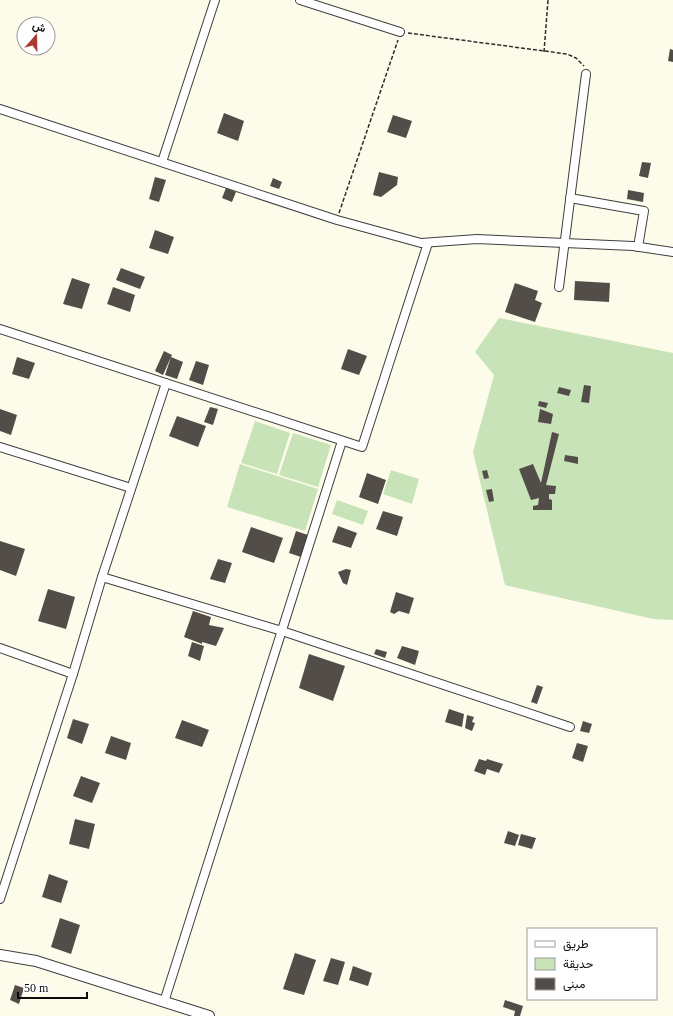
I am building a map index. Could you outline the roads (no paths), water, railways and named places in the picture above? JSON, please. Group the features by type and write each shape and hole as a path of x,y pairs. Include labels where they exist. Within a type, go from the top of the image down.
{"street":[{"path":"162,162 215,0"},
{"path":"300,0 400,32"},
{"path":"559,287 586,74"},
{"path":"0,109 337,220 421,243 477,239 638,247 673,252"},
{"path":"570,198 644,211 638,247"},
{"path":"0,329 362,447 428,243"},
{"path":"0,899 73,674 102,577 166,383"},
{"path":"164,1002 342,441"},
{"path":"0,447 131,488"},
{"path":"102,577 282,631 570,727"},
{"path":"0,648 73,674"},
{"path":"0,955 36,960 209,1016"}]}
